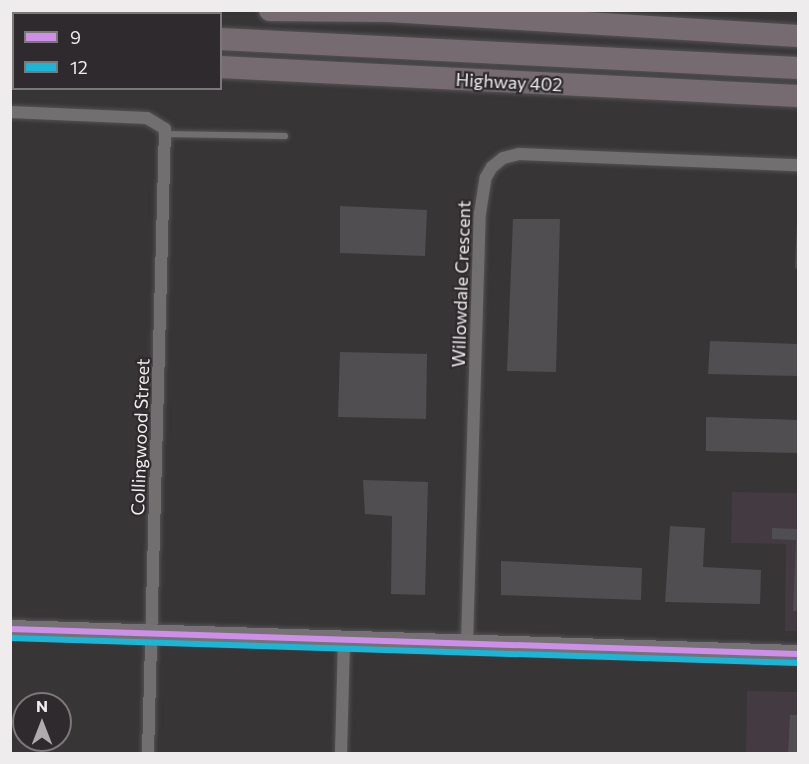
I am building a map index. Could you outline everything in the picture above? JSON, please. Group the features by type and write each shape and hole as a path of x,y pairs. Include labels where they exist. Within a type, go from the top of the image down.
{"highway":[{"path":"270,10 389,11 798,36"},
{"path":"382,10 389,11"},
{"path":"222,24 798,53"},
{"path":"222,39 798,68"},
{"name":"Highway 402","path":"222,67 798,96"},
{"path":"222,80 286,83 476,81"}],"main road":[{"path":"10,629 798,654"}],"street":[{"path":"10,112 147,118 162,129"},
{"name":"Collingwood Street","path":"148,753 162,129"},
{"name":"Willowdale Crescent","path":"467,643 480,213 486,177 492,167 503,158 519,154 798,165"},
{"path":"341,753 344,639"}],"lane":[{"path":"162,129 285,136"}],"shaded area":[{"path":"732,492 798,493 798,631 785,631 786,544 731,543"},
{"path":"747,691 798,692 798,753 746,754"}],"building":[{"path":"340,206 427,210 425,256 340,253"},
{"path":"513,219 560,219 556,372 507,371"},
{"path":"798,221 798,269 795,268"},
{"path":"710,341 798,344 798,376 708,374"},
{"path":"340,352 427,354 426,419 338,417"},
{"path":"706,417 798,420 798,453 706,451"},
{"path":"363,480 428,482 425,595 391,594 392,516 365,514"},
{"path":"670,526 705,528 703,567 761,570 760,604 665,602"},
{"path":"772,528 798,529 798,611 793,611 796,540 772,539"},
{"path":"501,561 642,568 641,600 501,595"},
{"path":"790,715 798,715 798,754 788,754"}],"transit line":[{"name":"9","path":"10,629 798,654"},
{"name":"12","path":"10,638 798,663"}]}
